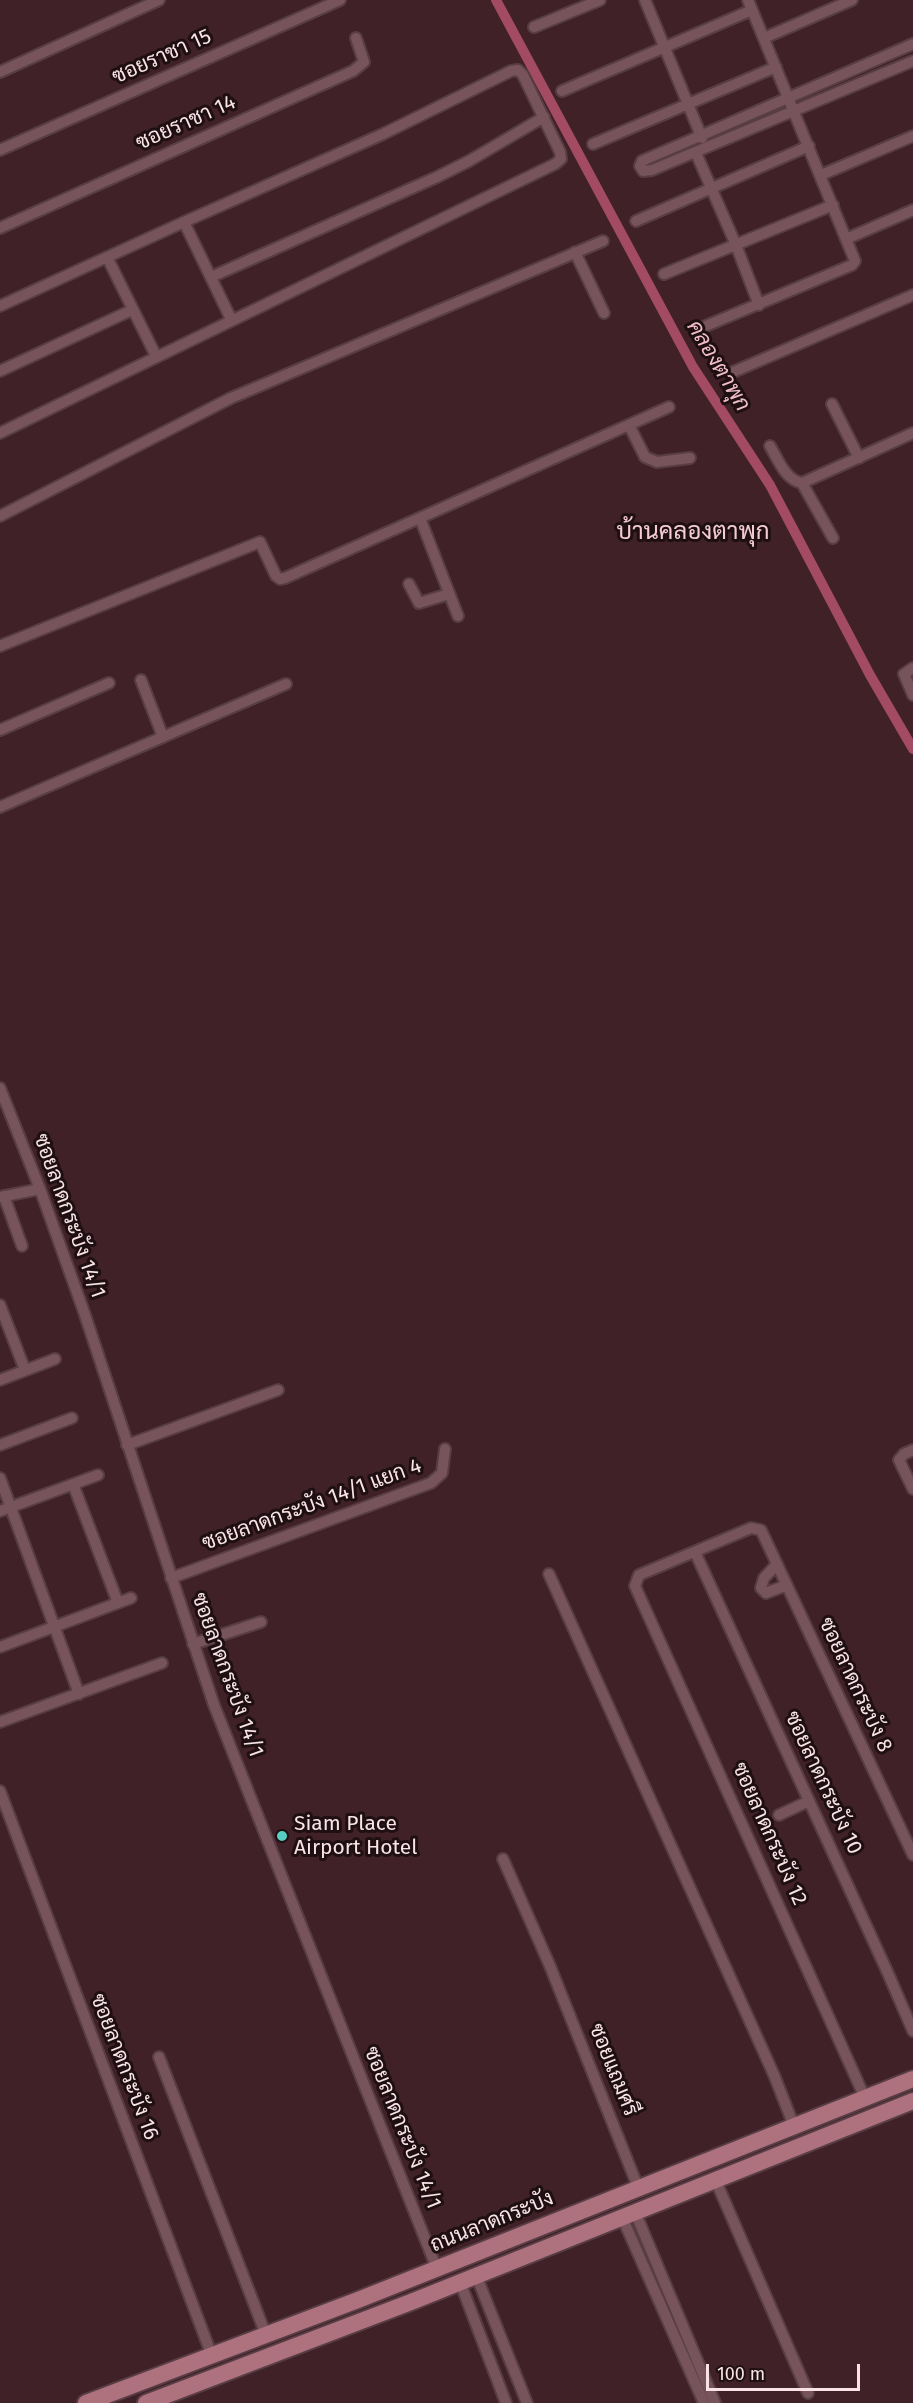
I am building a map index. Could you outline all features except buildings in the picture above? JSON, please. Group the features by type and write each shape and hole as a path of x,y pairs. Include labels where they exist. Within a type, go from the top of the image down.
{"main road":[{"name":"ถนนลาดกระบัง","path":"86,2403 436,2269 913,2079"},
{"name":"ถนนลาดกระบัง","path":"146,2403 477,2276 913,2101"},
{"path":"626,2192 629,2214"}],"street":[{"path":"0,72 159,0"},
{"name":"ซอยราชา 15","path":"0,150 340,0"},
{"path":"534,27 600,0"},
{"path":"645,0 706,148"},
{"path":"764,38 852,0"},
{"path":"562,91 665,46 750,5 855,261 852,265 696,330"},
{"name":"ซอยราชา 14","path":"0,228 353,70 364,62 356,38"},
{"path":"913,44 701,134 642,161 640,166 643,171 647,171 696,153 913,61"},
{"path":"593,144 776,67"},
{"path":"0,306 383,134 511,71 518,70 523,75 560,152 561,159 555,165 231,319 0,433"},
{"path":"211,277 437,177 544,117"},
{"path":"821,175 913,136"},
{"path":"636,221 809,146"},
{"path":"696,153 759,305"},
{"path":"664,274 832,205"},
{"path":"846,239 913,210"},
{"path":"184,222 231,319"},
{"path":"0,516 231,398 603,241"},
{"path":"575,252 604,313"},
{"path":"107,257 156,356"},
{"path":"733,372 913,295"},
{"path":"0,371 132,310"},
{"path":"832,404 860,458"},
{"path":"0,646 260,542 276,576 280,579 669,407"},
{"path":"628,425 645,458 657,462 690,458"},
{"path":"802,483 913,433"},
{"path":"770,446 787,474 802,483 833,538"},
{"path":"420,518 458,616"},
{"path":"409,584 419,603 449,594"},
{"path":"913,668 904,674 913,695"},
{"path":"141,680 163,737"},
{"path":"0,730 109,683"},
{"path":"0,807 286,684"},
{"name":"ซอยลาดกระบัง 14/1","path":"0,1088 40,1189 84,1312 214,1705 436,2269"},
{"path":"22,1246 2,1197 40,1189"},
{"path":"0,1305 25,1370"},
{"path":"0,1380 55,1359"},
{"path":"127,1445 278,1390"},
{"path":"0,1445 72,1418"},
{"name":"ซอยลาดกระบัง 14/1 แยก 4","path":"171,1578 431,1483 442,1473 445,1449"},
{"path":"913,1450 904,1454 899,1460 913,1489"},
{"path":"5,1509 98,1475"},
{"path":"0,1478 5,1509 54,1626 79,1694"},
{"path":"74,1484 118,1603"},
{"name":"ซอยลาดกระบัง 8","path":"695,1552 751,1528 761,1530 913,1856"},
{"name":"ซอยลาดกระบัง 12","path":"695,1552 639,1575 635,1586 865,2098"},
{"name":"ซอยลาดกระบัง 10","path":"695,1552 913,2031"},
{"path":"777,1564 764,1578 761,1588 766,1593 787,1585"},
{"path":"549,1574 769,2064 794,2126"},
{"path":"0,1647 131,1598"},
{"path":"193,1644 261,1622"},
{"path":"0,1722 162,1663"},
{"name":"ซอยลาดกระบัง 16","path":"0,1791 212,2356"},
{"path":"778,1815 809,1801"},
{"name":"ซอยแถมศรี","path":"503,1859 550,1966 626,2192"},
{"path":"159,2057 266,2335"},
{"path":"716,2179 808,2393"},
{"path":"629,2214 679,2315 715,2403"},
{"path":"629,2214 667,2320 704,2403"},
{"path":"477,2276 527,2403"},
{"path":"460,2282 506,2403"},
{"path":"667,2320 679,2315"}],"waterway":[{"name":"คลองตาพุก","path":"496,0 693,367 770,485 870,675 913,749"}],"place":[{"name":"Siam Place Airport Hotel","path":"282,1836"}],"district":[{"name":"บ้านคลองตาพุก","path":"693,532"}]}
